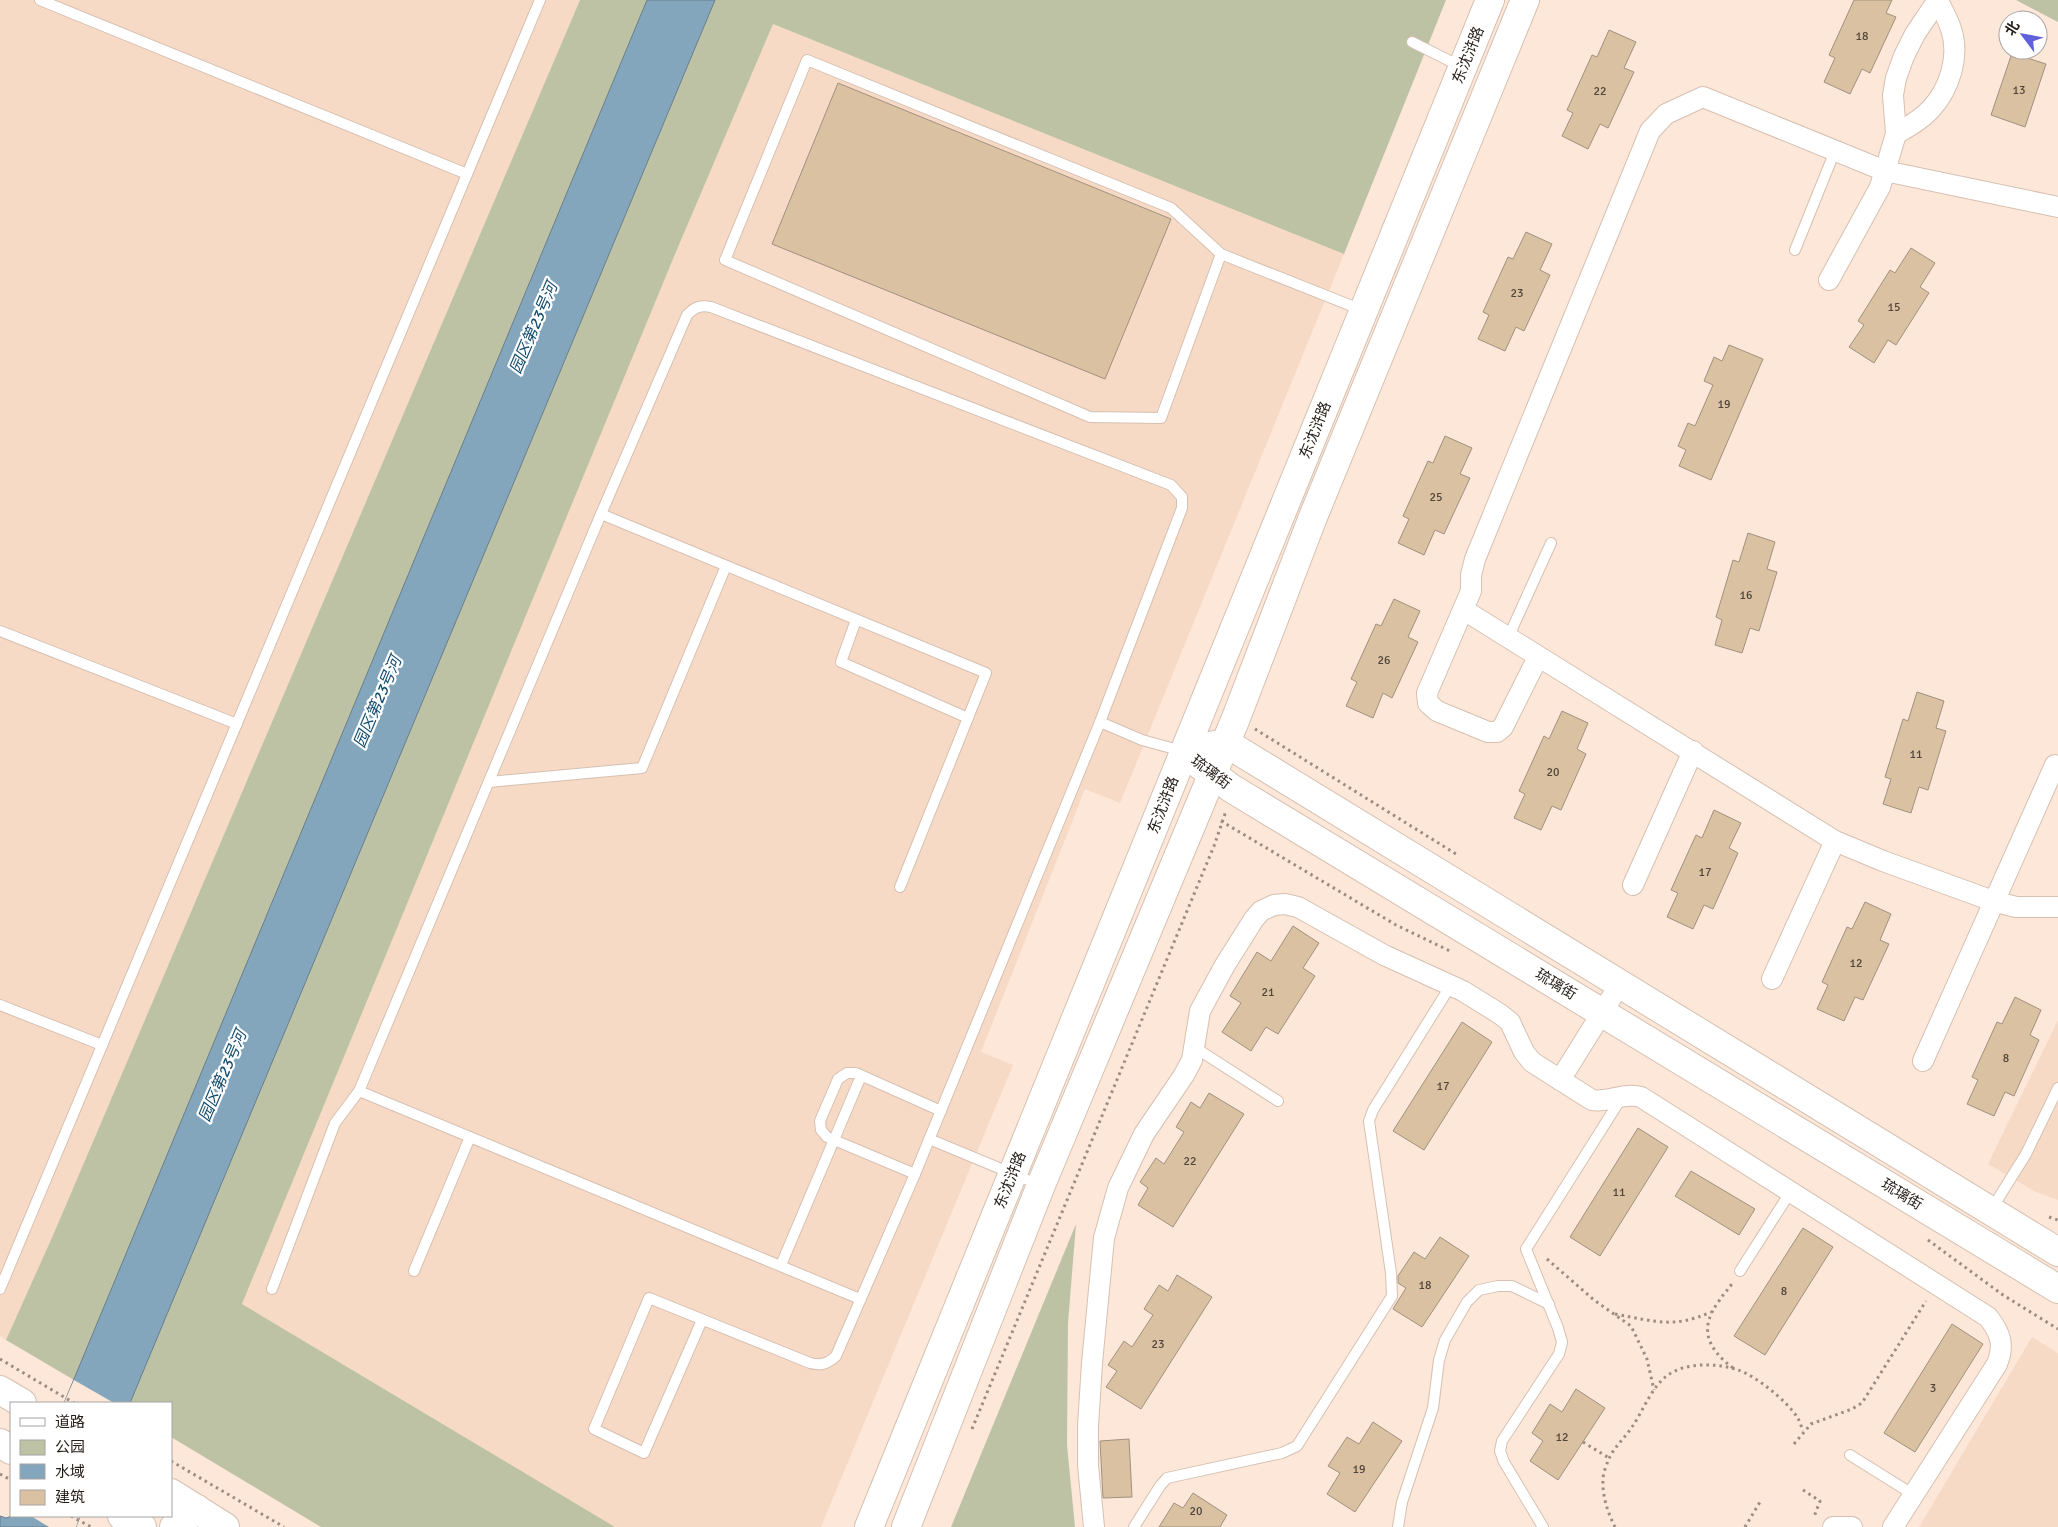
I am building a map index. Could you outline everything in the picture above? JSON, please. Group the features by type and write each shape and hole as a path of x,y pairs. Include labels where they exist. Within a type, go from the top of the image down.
{"main road":[{"name":"东沈浒路","path":"869,1527 1490,0"},
{"name":"东沈浒路","path":"906,1527 1041,1185 1226,743 1313,516 1525,0"},
{"name":"琉璃街","path":"1183,751 1226,743"},
{"path":"1226,743 2058,1252"},
{"name":"琉璃街","path":"1183,751 1212,776 2058,1289"},
{"path":"0,1390 20,1402"},
{"path":"172,1494 195,1518 226,1527"},
{"path":"124,1517 142,1527"},
{"path":"174,1527 195,1518"}],"street":[{"path":"1829,280 1880,187 1896,134 1893,95 1896,78 1915,34 1938,0"},
{"path":"1896,134 1915,123 1931,109 1949,80 1955,58 1952,29 1938,0"},
{"path":"1538,657 1503,727 1497,732 1488,732 1437,711 1428,703 1427,694 1471,591 1471,575 1475,559 1650,131 1666,114 1703,97 1885,171 2058,207"},
{"path":"1464,610 1835,841 1883,861 1993,901 2016,907 2058,907"},
{"path":"1633,885 1693,751"},
{"path":"1923,1061 2055,765"},
{"path":"1772,979 1835,841"},
{"path":"1094,1527 1088,1465 1088,1426 1092,1363 1104,1238 1118,1188 1144,1134 1192,1060 1200,1011 1224,965 1261,911 1274,905 1285,904 1298,907 1384,955 1463,991 1510,1022 1524,1052 1532,1062 1592,1100 1601,1102 1623,1096 1634,1095 1641,1097 1988,1317 2000,1336 2002,1346 1997,1364 1893,1527"},
{"path":"1560,1080 1620,984"},
{"path":"1833,1527 1852,1527"}],"lane":[{"path":"40,0 467,174"},
{"path":"0,1289 540,0"},
{"path":"1412,42 1462,67"},
{"path":"1221,254 1160,418 1090,417 725,260 807,60 1171,208 1221,254 1363,311"},
{"path":"1795,250 1835,151"},
{"path":"272,1289 336,1123 358,1091 601,514 688,315 694,308 701,306 711,307 1171,486 1178,490 1182,497 1182,508 1100,722 915,1174 836,1356 829,1362 820,1365 810,1363 649,1298 594,1430 644,1453 702,1320"},
{"path":"601,514 986,673 900,886"},
{"path":"1508,638 1551,543"},
{"path":"489,782 642,768 726,566"},
{"path":"856,620 841,662 968,718"},
{"path":"0,632 236,724"},
{"path":"1100,722 1142,740 1183,751"},
{"path":"1134,1527 1167,1478 1282,1453 1297,1446 1392,1296 1391,1273 1369,1121 1373,1110 1451,986"},
{"path":"0,1005 102,1046"},
{"path":"1194,1047 1278,1100"},
{"path":"915,1174 827,1137 821,1130 820,1121 838,1079 847,1073 856,1073 940,1111"},
{"path":"781,1265 861,1076"},
{"path":"1990,1211 2026,1154 2058,1088"},
{"path":"358,1091 860,1299"},
{"path":"1543,1527 1504,1462 1500,1450 1502,1441 1559,1354 1562,1342 1526,1249 1623,1096"},
{"path":"414,1271 470,1137"},
{"path":"929,1139 1041,1185"},
{"path":"1740,1271 1791,1191"},
{"path":"1398,1527 1402,1502 1434,1408 1439,1360 1445,1340 1467,1302 1479,1290 1512,1286 1548,1304"},
{"path":"1850,1455 1914,1495"}],"path":[{"path":"1198,809 1235,829 1396,926 1457,954"},
{"path":"1924,1238 1941,1248 2003,1295 2058,1328"},
{"path":"1528,1245 1594,1300 1631,1326 1647,1358 1654,1390"},
{"path":"1733,1369 1718,1357 1709,1342 1708,1323 1712,1312 1740,1271"},
{"path":"1794,1444 1803,1431 1811,1424 1852,1409 1862,1403 1937,1284"},
{"path":"1613,1314 1671,1324 1693,1320 1712,1312"},
{"path":"0,1359 72,1402"},
{"path":"1615,1527 1608,1513 1603,1479 1609,1458 1633,1426 1654,1390 1667,1375 1680,1369 1701,1366 1718,1366 1739,1370 1784,1403 1798,1417 1803,1431"},
{"path":"1583,1442 1609,1458"},
{"path":"172,1463 284,1527"},
{"path":"1803,1490 1820,1501 1814,1518"},
{"path":"1745,1527 1760,1502"},
{"path":"73,1517 91,1527"}],"shaded area":[{"path":"0,0 580,0 54,1233 6,1340 0,1336"},
{"path":"773,24 1344,254 1120,803 1085,789 981,1052 1013,1065 821,1527 615,1527 242,1304 673,259"},
{"path":"2058,1020 2058,1200 2034,1191 1988,1164"},
{"path":"2032,1337 2058,1353 2058,1527 1919,1527"}],"green space":[{"path":"580,0 647,0 74,1380 6,1340 54,1233"},
{"path":"715,0 1446,0 1344,254 773,24 673,259 242,1304 615,1527 321,1527 172,1438 172,1402 130,1402"},
{"path":"2016,0 2058,0 2058,22 2048,17 2048,10 2035,10"},
{"path":"1076,1224 1068,1323 1067,1445 1075,1527 951,1527"}],"water":[{"name":"园区第23号河","path":"647,0 715,0 130,1402 64,1402"},
{"path":"0,1516 6,1518 80,1517 76,1527 0,1527"}],"pier":[{"path":"74,1380 112,1402 64,1402"},
{"path":"33,1517 80,1517 76,1527 49,1527"}],"building":[{"path":"1854,0 1892,0 1886,13 1896,17 1870,73 1862,69 1850,94 1824,82 1835,58 1829,55"},
{"path":"1609,30 1636,42 1624,68 1634,72 1608,128 1600,124 1588,149 1562,136 1573,113 1567,110 1592,55 1597,57"},
{"path":"2010,60 2034,60 2046,64 2025,127 1991,115"},
{"path":"838,83 1171,219 1105,379 772,244"},
{"path":"1526,232 1552,244 1540,270 1550,275 1524,331 1516,327 1505,351 1478,339 1489,315 1483,312 1508,257 1513,259"},
{"path":"1911,248 1935,263 1920,287 1929,293 1896,345 1888,340 1874,363 1849,347 1864,325 1858,321 1890,270 1895,273"},
{"path":"1729,345 1763,359 1711,480 1679,466 1686,450 1678,446 1688,423 1695,426 1713,385 1704,381 1714,357 1722,361"},
{"path":"1445,436 1472,448 1460,474 1470,478 1444,534 1435,530 1424,555 1398,543 1409,519 1403,516 1428,461 1433,463"},
{"path":"1748,533 1775,542 1767,569 1777,572 1759,631 1750,628 1742,653 1715,645 1722,620 1716,617 1733,560 1739,562"},
{"path":"1394,599 1420,611 1408,637 1418,642 1392,698 1383,693 1373,718 1346,706 1357,682 1351,679 1376,624 1381,626"},
{"path":"1917,692 1944,701 1936,728 1946,731 1928,790 1919,787 1911,813 1883,804 1891,779 1885,777 1903,719 1908,721"},
{"path":"1562,711 1588,723 1577,749 1586,754 1561,810 1552,806 1541,830 1514,818 1525,794 1519,791 1544,736 1549,739"},
{"path":"1714,810 1741,823 1729,848 1738,853 1713,909 1704,905 1693,929 1667,917 1678,893 1671,890 1696,835 1702,838"},
{"path":"1865,902 1891,914 1880,940 1889,944 1863,1000 1855,997 1844,1021 1817,1009 1828,985 1822,982 1847,927 1852,929"},
{"path":"1293,926 1319,943 1303,968 1315,976 1278,1034 1266,1027 1251,1051 1222,1032 1241,1003 1230,996 1257,952 1271,961"},
{"path":"2015,997 2041,1010 2030,1035 2039,1040 2014,1096 2005,1092 1994,1116 1967,1104 1978,1080 1972,1077 1997,1022 2002,1024"},
{"path":"1462,1022 1492,1042 1424,1150 1393,1131"},
{"path":"1209,1093 1244,1114 1173,1227 1138,1205 1148,1188 1140,1182 1156,1158 1164,1164 1184,1132 1176,1127 1191,1102 1200,1108"},
{"path":"1638,1128 1668,1147 1600,1256 1570,1237"},
{"path":"1691,1171 1755,1209 1739,1235 1675,1196"},
{"path":"1803,1228 1833,1247 1765,1355 1734,1336"},
{"path":"1440,1237 1469,1256 1422,1327 1393,1309 1406,1288 1398,1283 1398,1276 1414,1252 1425,1259"},
{"path":"1177,1275 1212,1297 1141,1409 1106,1387 1117,1371 1108,1365 1124,1341 1132,1347 1153,1315 1144,1309 1159,1285 1168,1291"},
{"path":"1952,1324 1983,1344 1915,1452 1884,1433"},
{"path":"1576,1389 1605,1408 1558,1480 1530,1461 1543,1441 1532,1433 1550,1404 1562,1412"},
{"path":"1373,1422 1402,1441 1355,1512 1327,1494 1340,1473 1328,1466 1347,1437 1359,1444"},
{"path":"1129,1439 1132,1497 1103,1498 1100,1441"},
{"path":"1193,1493 1227,1515 1220,1527 1159,1527 1174,1503 1183,1508"}]}
